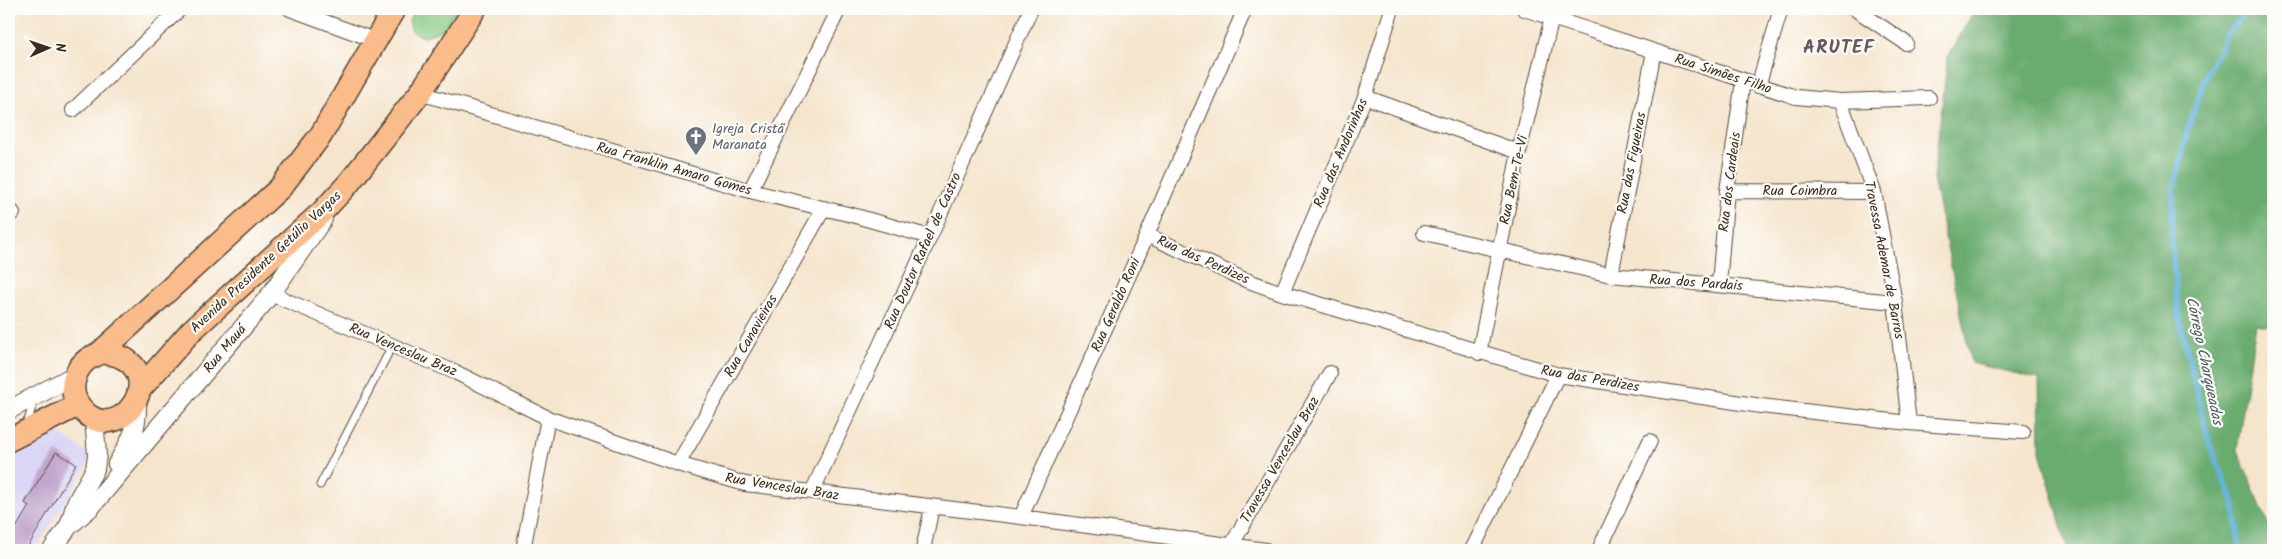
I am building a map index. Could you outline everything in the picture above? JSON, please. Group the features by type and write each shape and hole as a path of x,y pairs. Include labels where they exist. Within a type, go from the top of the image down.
{"main road":[{"path":"101,352 118,356 128,361 138,379 138,394 132,408 124,416 110,420 86,412 74,396 75,375 84,362 101,352 242,225 280,188 321,135 394,9"},
{"name":"Avenida Presidente Getúlio Vargas","path":"138,394 191,331 322,212 348,184 420,93 475,9"},
{"path":"16,439 86,412"}],"street":[{"path":"73,110 180,9"},
{"path":"290,9 377,41"},
{"path":"750,191 839,9"},
{"name":"Rua Doutor Rafael de Castro","path":"812,492 930,237 1031,9"},
{"name":"Rua Geraldo Roni","path":"1021,517 1147,236 1245,9"},
{"name":"Rua das Andorinhas","path":"1282,294 1365,97 1392,9"},
{"name":"Rua Simões Filho","path":"1524,9 1553,13 1654,51 1796,97 1840,101 1929,98"},
{"path":"1758,86 1781,9"},
{"path":"1857,9 1906,43"},
{"name":"Rua Bem-Te-Vi","path":"1479,353 1519,152 1553,13"},
{"name":"Rua das Figueiras","path":"1610,275 1654,51"},
{"name":"Rua dos Cardeais","path":"1719,284 1727,191 1743,81"},
{"name":"Rua Franklin Amaro Gomes","path":"420,93 750,191 824,208 930,237"},
{"path":"1365,97 1519,152"},
{"name":"Travessa Ademar de Barros","path":"1840,101 1874,192 1895,302 1909,423"},
{"name":"Rua Mauá","path":"68,527 91,507 271,294 348,184"},
{"name":"Rua Coimbra","path":"1727,191 1874,192"},
{"name":"Rua Canavieiras","path":"678,464 824,208"},
{"name":"Rua dos Pardais","path":"1424,233 1499,252 1610,275 1895,302"},
{"name":"Rua das Perdizes","path":"1147,236 1243,279 1282,294 1558,375 1761,406 1909,423 2023,432"},
{"name":"Rua Venceslau Braz","path":"271,294 457,373 548,418 678,464 745,484 1021,517 1266,550"},
{"name":"Travessa Venceslau Braz","path":"1231,546 1330,373"},
{"path":"9,410 75,375"},
{"path":"1472,550 1558,375"},
{"name":"Rua Mauá","path":"91,507 134,435 138,421 138,394"},
{"name":"Rua Mauá","path":"57,549 68,527 76,503 95,469 97,455 86,412"},
{"path":"523,550 548,418"},
{"path":"1599,550 1650,441"},
{"path":"923,550 932,507"}],"lane":[{"path":"320,485 392,346"},
{"path":"16,439 35,396"}],"shaded area":[{"path":"52,426 92,458 35,550 9,550 9,451"}],"green space":[{"path":"415,9 457,9 444,29 424,37 412,32 409,21"},
{"path":"1975,9 2273,9 2273,327 2256,324 2237,450 2273,535 2273,550 2068,550 2040,452 2039,379 1971,363 1933,179 1948,56"}],"building":[{"path":"56,452 76,464 26,550 9,550 9,540 29,506 25,503"}],"waterway":[{"name":"Córrego Charqueadas","path":"2240,550 2234,502 2210,446 2179,318 2171,241 2174,189 2188,128 2206,75 2226,36 2248,9"}],"place":[{"name":"Igreja Cristã Maranata","path":"696,156"}],"district":[{"name":"ARUTEF","path":"1839,48"}]}
